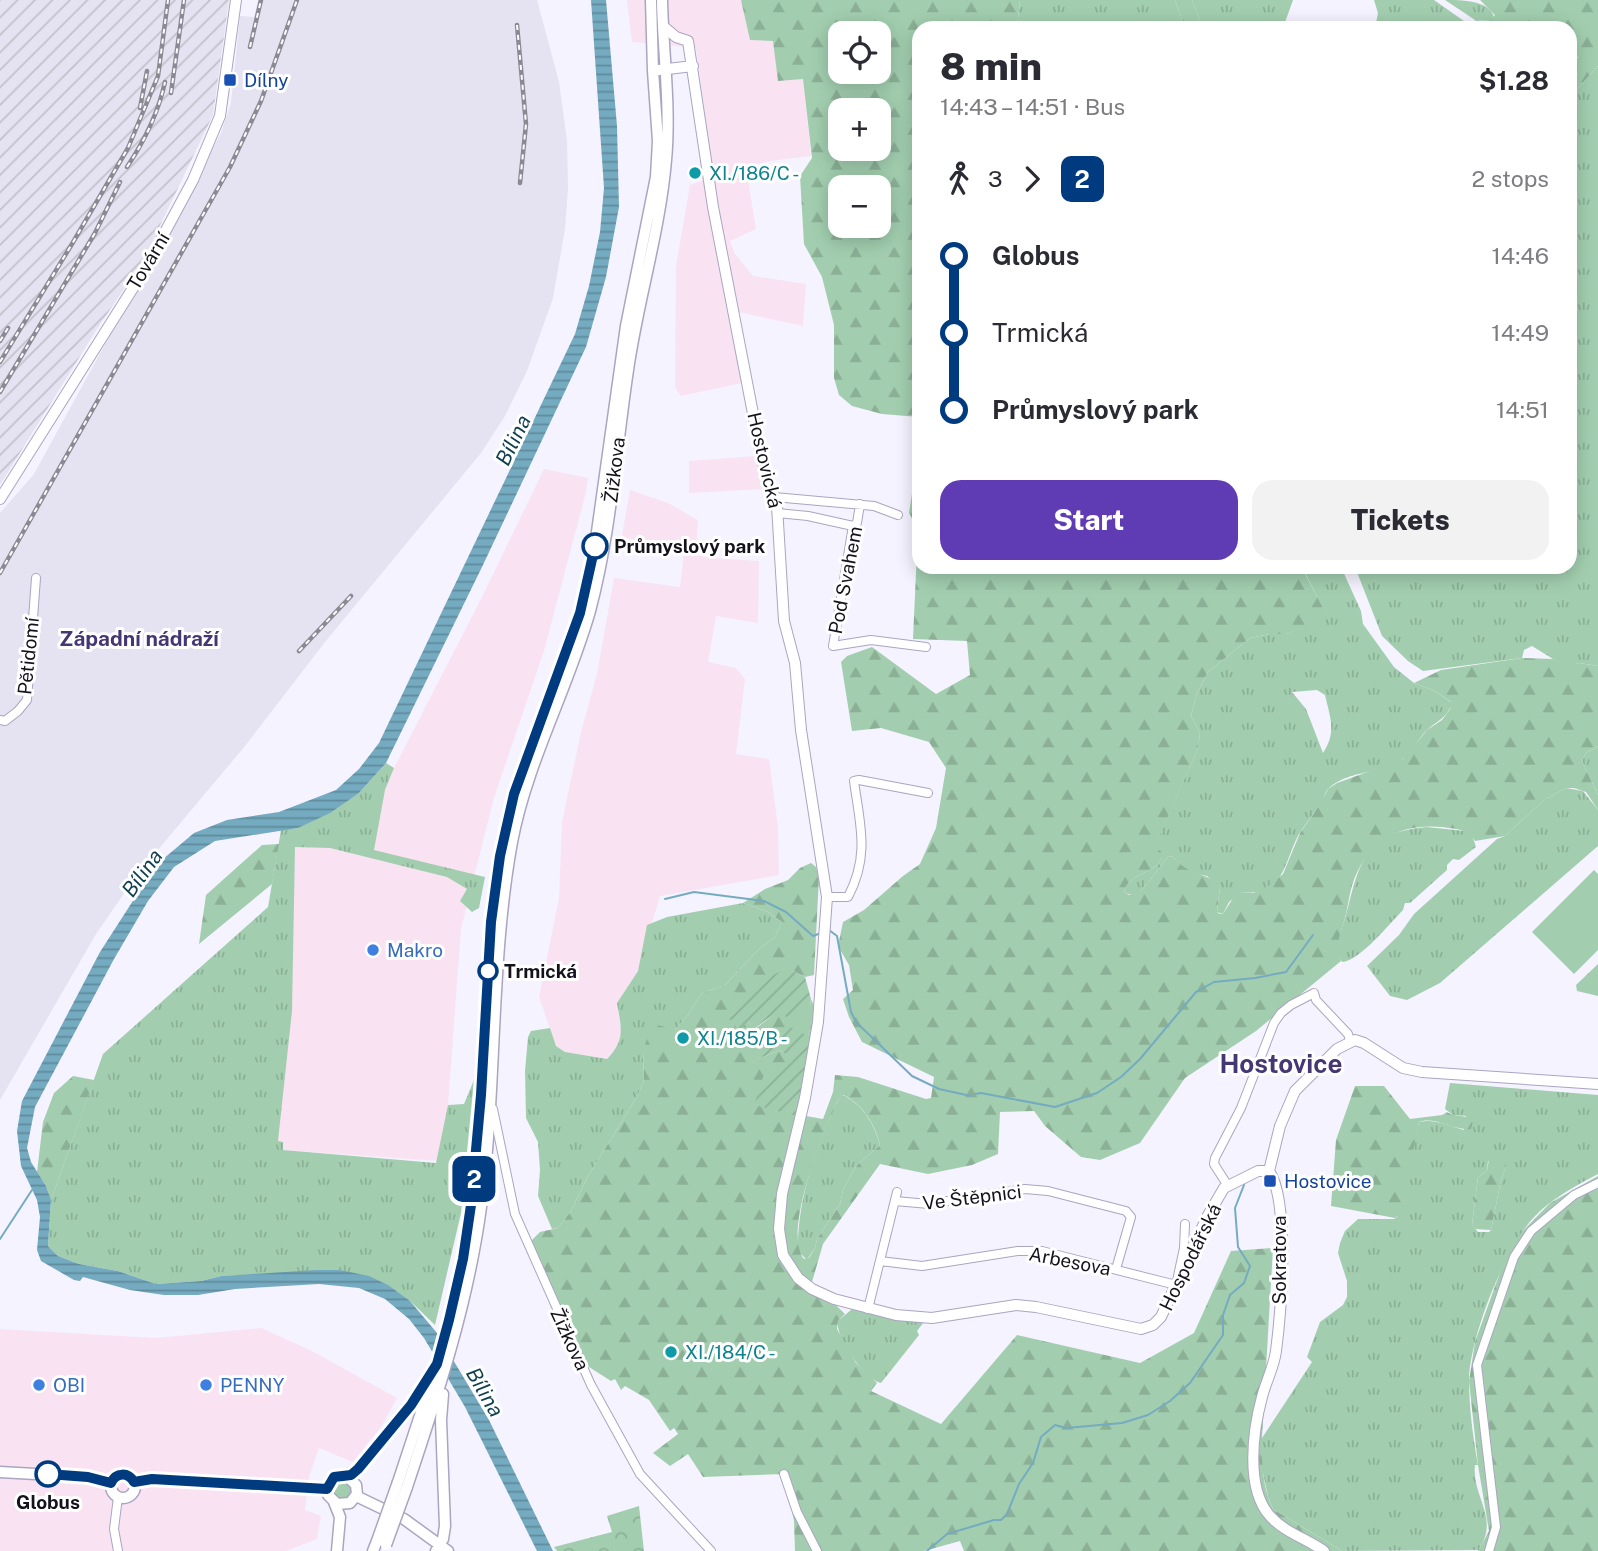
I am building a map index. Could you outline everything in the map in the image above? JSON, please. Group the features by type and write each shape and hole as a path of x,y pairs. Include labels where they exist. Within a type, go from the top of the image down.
{"main road":[{"name":"Žižkova","path":"437,1364 463,1259 474,1178 496,873 508,817 580,613 595,546 624,340 656,177 659,141 651,0"},
{"name":"Žižkova","path":"444,1377 472,1262 481,1207 507,874 523,798 575,656 597,582 609,515 634,328 664,178 667,138 662,0"},
{"path":"337,1551 340,1517 327,1489 334,1477 358,1469 405,1414 437,1364"},
{"path":"403,1485 437,1364"},
{"path":"380,1547 444,1377"},
{"path":"356,1496 404,1519 441,1549 446,1526 441,1420 444,1377"},
{"path":"0,1472 88,1477 111,1483"},
{"path":"334,1502 347,1504 356,1496 356,1485 346,1475"},
{"path":"116,1476 130,1476 134,1482 134,1491 130,1496 118,1497 111,1490 111,1483 116,1476"},
{"path":"134,1482 152,1479 327,1489"}],"street":[{"name":"Tovární","path":"0,499 145,269 193,180 220,116 236,0"},
{"name":"Hostovická","path":"663,26 676,37 688,41 713,207 762,460 778,513 785,621 795,663 801,730 827,897"},
{"path":"653,71 693,66"},
{"name":"Pod Svahem","path":"774,497 874,506 898,515"},
{"name":"Pod Svahem","path":"860,504 853,526 833,646 871,640 926,648"},
{"path":"778,513 808,516 853,526"},
{"name":"Pětidomí","path":"0,720 5,720 18,711 27,699 36,578"},
{"path":"827,897 848,897 861,867 863,852 854,781 928,793"},
{"name":"Hospodářská","path":"827,897 818,1023 805,1098 785,1178 779,1230 783,1255 798,1279 812,1289 834,1299 897,1315 932,1318 1017,1305 1140,1329 1153,1325 1161,1317 1207,1217 1224,1188 1258,1171 1269,1171"},
{"path":"1228,1186 1214,1164 1215,1158 1241,1108 1269,1034 1281,1013 1314,993 1316,1000 1348,1034 1350,1041"},
{"path":"1269,1171 1280,1126 1295,1091 1337,1049 1350,1041 1364,1043 1403,1068 1422,1072 1598,1084"},
{"name":"Žižkova","path":"490,1097 515,1214 569,1340 640,1474 711,1551"},
{"name":"Sokratova","path":"1269,1171 1278,1198 1281,1225 1281,1288 1276,1352 1262,1396 1255,1432 1255,1483 1260,1500 1270,1517 1324,1551"},
{"path":"1489,1551 1496,1527 1477,1365 1514,1257 1531,1231 1574,1195 1598,1183"},
{"name":"Ve Štěpnici","path":"880,1261 896,1197 929,1204 1025,1189 1048,1191 1130,1214 1132,1217 1116,1269"},
{"path":"1177,1284 1184,1248 1185,1224"},
{"name":"Arbesova","path":"880,1261 922,1266 1018,1251 1042,1251 1177,1284"},
{"path":"868,1309 880,1261"},
{"path":"784,1474 797,1512 817,1551"},
{"path":"118,1497 114,1529 118,1551"}],"shaded area":[{"path":"0,0 229,0 213,115 144,259 0,485"},
{"path":"258,0 537,0 559,82 567,141 565,229 553,298 527,371 505,416 481,453 325,642 245,746 136,876 96,934 0,1100 0,513 34,474 221,133 231,103 240,16 254,17"},
{"path":"627,0 741,0 750,39 773,40 803,79 811,156 746,167 756,229 730,241 735,254 753,276 806,284 803,326 729,310 742,383 681,396 675,387 676,266 690,185 713,177 711,159 696,48 632,42"},
{"path":"755,456 764,489 689,493 689,461"},
{"path":"544,469 588,478 586,492 544,651 494,798 461,929 448,1105 438,1161 283,1150 278,1141 295,846 330,848 371,858 385,790 394,768"},
{"path":"630,490 668,503 698,520 696,551 625,538 622,535"},
{"path":"684,553 759,561 758,623 716,616 708,662 736,668 745,679 736,754 769,759 778,827 779,875 660,896 638,971 617,1003 621,1030 618,1048 606,1059 565,1052 556,1046 539,997 559,898 562,822 581,732 597,674 614,578 680,587"},
{"path":"261,1328 312,1351 397,1398 381,1427 353,1462 319,1448 309,1477 305,1510 321,1516 317,1539 286,1551 0,1551 0,1329 156,1338"}],"green space":[{"path":"741,0 1020,0 1018,21 912,21 912,416 882,414 852,406 839,395 834,378 834,325 822,277 804,244 800,176 812,158 803,79 778,81 773,41 750,40"},
{"path":"1020,0 1175,0 1182,21 1018,21"},
{"path":"1175,0 1192,0 1200,21 1182,21"},
{"path":"1192,0 1293,0 1286,21 1200,21"},
{"path":"1374,0 1434,0 1464,21 1376,21 1378,13"},
{"path":"1445,0 1481,4 1492,12 1494,18 1490,21 1475,20"},
{"path":"1480,0 1598,0 1598,66 1577,89 1577,21 1490,21 1495,15"},
{"path":"1598,66 1598,666 1579,663 1568,666 1532,646 1524,650 1522,658 1423,671 1408,661 1382,636 1358,574 1577,574 1577,89"},
{"path":"912,494 912,518 909,513"},
{"path":"916,574 1305,574 1328,617 1286,634 1250,638 1208,672 1197,693 1191,716 1200,733 1198,748 1155,846 1164,854 1154,868 1134,878 1124,892 1129,895 1141,891 1168,857 1172,856 1188,870 1218,882 1220,887 1217,912 1220,914 1223,914 1235,895 1266,888 1283,874 1300,833 1318,807 1316,799 1324,797 1328,789 1337,783 1403,759 1427,730 1442,720 1450,709 1451,702 1435,691 1414,683 1441,670 1522,658 1553,659 1568,665 1579,663 1598,666 1598,746 1586,753 1582,761 1598,795 1598,810 1586,792 1566,788 1544,800 1505,836 1475,841 1460,830 1427,826 1390,836 1370,853 1355,877 1339,937 1341,961 1256,1031 1185,1078 1140,1143 1100,1160 1081,1157 1045,1126 1034,1111 1000,1112 998,1154 972,1165 928,1174 880,1164 823,1244 812,1282 845,1314 838,1321 837,1329 856,1363 877,1383 871,1391 941,1424 1017,1335 1140,1363 1194,1333 1231,1251 1273,1248 1262,1438 1267,1492 1273,1509 1342,1551 964,1551 960,1541 924,1551 795,1551 794,1521 784,1474 703,1477 688,1454 670,1466 653,1453 678,1434 674,1428 670,1431 649,1400 625,1386 621,1390 615,1379 611,1381 589,1367 562,1315 529,1243 540,1232 558,1228 571,1211 588,1176 638,1095 644,1080 643,1051 649,1032 658,1025 675,1030 702,993 725,985 759,949 775,937 782,922 768,912 743,903 765,889 788,880 800,868 811,863 816,867 819,877 814,975 805,977 793,971 748,1022 755,1029 773,1015 810,1006 811,999 815,1008 808,1037 767,1034 775,1041 757,1059 781,1050 794,1061 764,1077 806,1116 823,1119 833,1092 835,1075 858,1077 926,1099 931,1098 934,1077 862,1042 843,999 853,990 849,965 838,946 843,922 864,910 920,864 936,828 946,768 929,742 881,728 852,731 841,662 847,656 872,647 936,694 970,675 967,641 913,639","holes":["843,1095 867,1116 880,1145 858,1164 843,1190 840,1204 817,1239 815,1248 809,1258 804,1259 799,1246 798,1227 801,1205 815,1157 838,1100"]},
{"path":"1306,574 1344,574 1361,611 1363,624 1394,667 1414,683 1435,691 1452,703 1445,715 1424,733 1403,759 1385,768 1345,778 1328,789 1299,834 1286,866 1275,883 1256,892 1241,892 1229,902 1223,914 1217,912 1220,887 1207,876 1187,872 1172,856 1168,857 1141,891 1133,894 1124,892 1134,878 1154,868 1161,859 1163,853 1154,847 1198,748 1200,733 1191,716 1197,693 1208,672 1250,638 1286,634 1327,616","holes":["1317,690 1325,695 1330,717 1330,738 1323,753 1306,709 1292,692"]},
{"path":"1598,746 1598,795 1582,761 1586,753"},
{"path":"386,763 394,768 385,790 374,850 485,877 479,908 472,912 460,901 467,889 447,877 330,848 295,847 292,1011 278,1141 283,1142 283,1150 436,1163 448,1105 464,1104 474,1080 461,1213 435,1325 410,1301 340,1270 221,1276 201,1281 156,1284 58,1256 48,1246 51,1200 103,1054 268,907 281,830 298,828 359,793"},
{"path":"1566,788 1583,791 1598,810 1598,846 1440,983 1407,1000 1390,996 1367,966 1399,935 1414,914 1497,839 1505,836 1544,800"},
{"path":"1426,827 1466,831 1472,835 1476,847 1459,860 1453,859 1447,865 1447,870 1410,903 1405,903 1403,910 1366,949 1342,962 1338,950 1339,938 1363,861 1375,845 1386,837"},
{"path":"279,844 272,884 199,944 206,895 262,845"},
{"path":"1594,870 1598,874 1598,950 1574,974 1532,932"},
{"path":"743,903 768,912 782,922 775,937 759,949 725,985 702,993 675,1030 643,1051 644,1080 638,1095 588,1176 571,1211 558,1228 552,1229 538,1196 538,1142 526,1118 525,1071 531,1031 550,1028 556,1046 565,1052 607,1059 620,1039 617,1003 638,971 647,925 667,917"},
{"path":"1598,964 1598,996 1577,991 1576,985"},
{"path":"783,970 805,977 811,999 810,1006 793,1019 776,1015 754,1029 748,1022 739,1030 727,1016 762,981"},
{"path":"815,1008 797,1116 754,1105 763,1077 793,1061 781,1050 755,1060 774,1041 767,1033 788,1026 808,1036"},
{"path":"73,1076 94,1080 51,1200 37,1172 43,1122 54,1093"},
{"path":"1450,1083 1598,1095 1598,1174 1556,1198 1535,1216 1512,1249 1482,1317 1469,1379 1478,1465 1475,1465 1476,1483 1487,1525 1479,1550 1342,1551 1273,1509 1262,1468 1262,1438 1312,1362 1307,1357 1320,1322 1343,1305 1347,1297 1347,1281 1338,1253 1345,1231 1358,1219 1397,1217 1419,1122 1436,1122 1464,1130 1466,1116 1453,1115 1445,1109","holes":["1488,1161 1506,1166 1491,1230 1478,1232 1472,1225 1478,1177 1487,1171"]},
{"path":"1355,1086 1384,1086 1410,1119 1447,1112 1467,1117 1473,1122 1471,1129 1465,1129 1431,1121 1419,1122 1401,1213 1395,1218 1331,1206 1336,1140"},
{"path":"842,1095 856,1103 867,1116 880,1145 858,1164 852,1173 843,1190 840,1204 807,1260 798,1251 804,1193 822,1137"},
{"path":"1493,1150 1506,1156 1506,1166 1491,1230 1475,1229 1472,1225 1478,1177 1487,1171"},
{"path":"1598,1176 1598,1551 1478,1551 1489,1531 1478,1465 1469,1381 1475,1342 1504,1261 1520,1234 1550,1203"},
{"path":"852,1309 895,1319 924,1322 917,1331 919,1335 881,1383 859,1366 841,1336 838,1321"},
{"path":"338,1481 346,1481 351,1490 349,1497 338,1499 333,1494 333,1486"},
{"path":"639,1506 644,1551 557,1551 554,1547 612,1532 607,1516"}],"water":[{"path":"591,0 606,0 617,126 619,207 606,277 586,347 386,763 359,793 330,813 298,828 215,841 174,867 148,901 114,959 35,1107 27,1148 31,1162 51,1200 48,1246 58,1256 156,1284 201,1281 221,1276 340,1270 369,1276 388,1285 410,1301 437,1333 489,1420 553,1551 537,1551 465,1407 424,1338 409,1319 385,1299 359,1288 319,1284 235,1289 198,1295 164,1295 130,1290 83,1277 80,1281 74,1280 41,1261 37,1250 40,1217 37,1200 21,1166 17,1131 22,1101 100,952 156,865 194,833 227,820 279,812 336,790 359,769 379,743 575,334 589,286 600,232 604,188"}],"waterway":[{"path":"665,899 694,892 764,901 786,912 813,936 821,933"},
{"path":"829,930 837,936 851,1012 856,1022 912,1076 939,1089 971,1096"},
{"path":"975,1094 1055,1107 1097,1093 1121,1077 1140,1059 1196,992 1214,982 1286,972 1313,935"},
{"path":"927,1551 947,1534 1001,1520 1007,1514 1019,1484 1033,1463 1041,1437 1055,1425 1066,1428 1122,1423 1148,1415 1170,1401 1190,1383 1223,1335 1223,1315 1230,1295 1244,1283 1250,1266 1238,1247 1235,1208 1244,1185"},
{"path":"0,1239 32,1190"}],"railway":[{"path":"0,362 128,148 158,76 168,0"},
{"path":"171,93 184,0"},
{"path":"250,47 261,0"},
{"path":"0,573 230,167 261,101 297,0"},
{"path":"517,25 526,124 520,183"},
{"path":"140,108 147,71"},
{"path":"127,167 150,126 165,82"},
{"path":"0,392 95,233 120,182"},
{"path":"0,341 8,328"},
{"path":"299,651 351,596"}],"bus line":[{"name":"2","path":"48,1474 98,1478 111,1483 116,1476 123,1474 130,1476 134,1482 152,1479 327,1489 334,1477 351,1475 358,1469 411,1405 437,1364 463,1259 471,1205 496,873 514,794 567,653 580,613 595,546"}],"place":[{"name":"Dílny","path":"230,80"},
{"name":"XI./186/C -","path":"695,173"},
{"name":"Průmyslový park","path":"595,546"},
{"name":"Makro","path":"373,950"},
{"name":"Trmická","path":"488,971"},
{"name":"XI./185/B -","path":"683,1038"},
{"name":"Hostovice","path":"1270,1181"},
{"name":"XI./184/C -","path":"671,1352"},
{"name":"OBI","path":"39,1385"},
{"name":"PENNY","path":"206,1385"},
{"name":"Globus","path":"48,1474"}],"district":[{"name":"Západní nádraží","path":"139,638"},
{"name":"Hostovice","path":"1281,1063"}],"water label":[{"name":"Bílina","path":"513,440"},
{"name":"Bílina","path":"142,873"},
{"name":"Bílina","path":"485,1392"}]}
